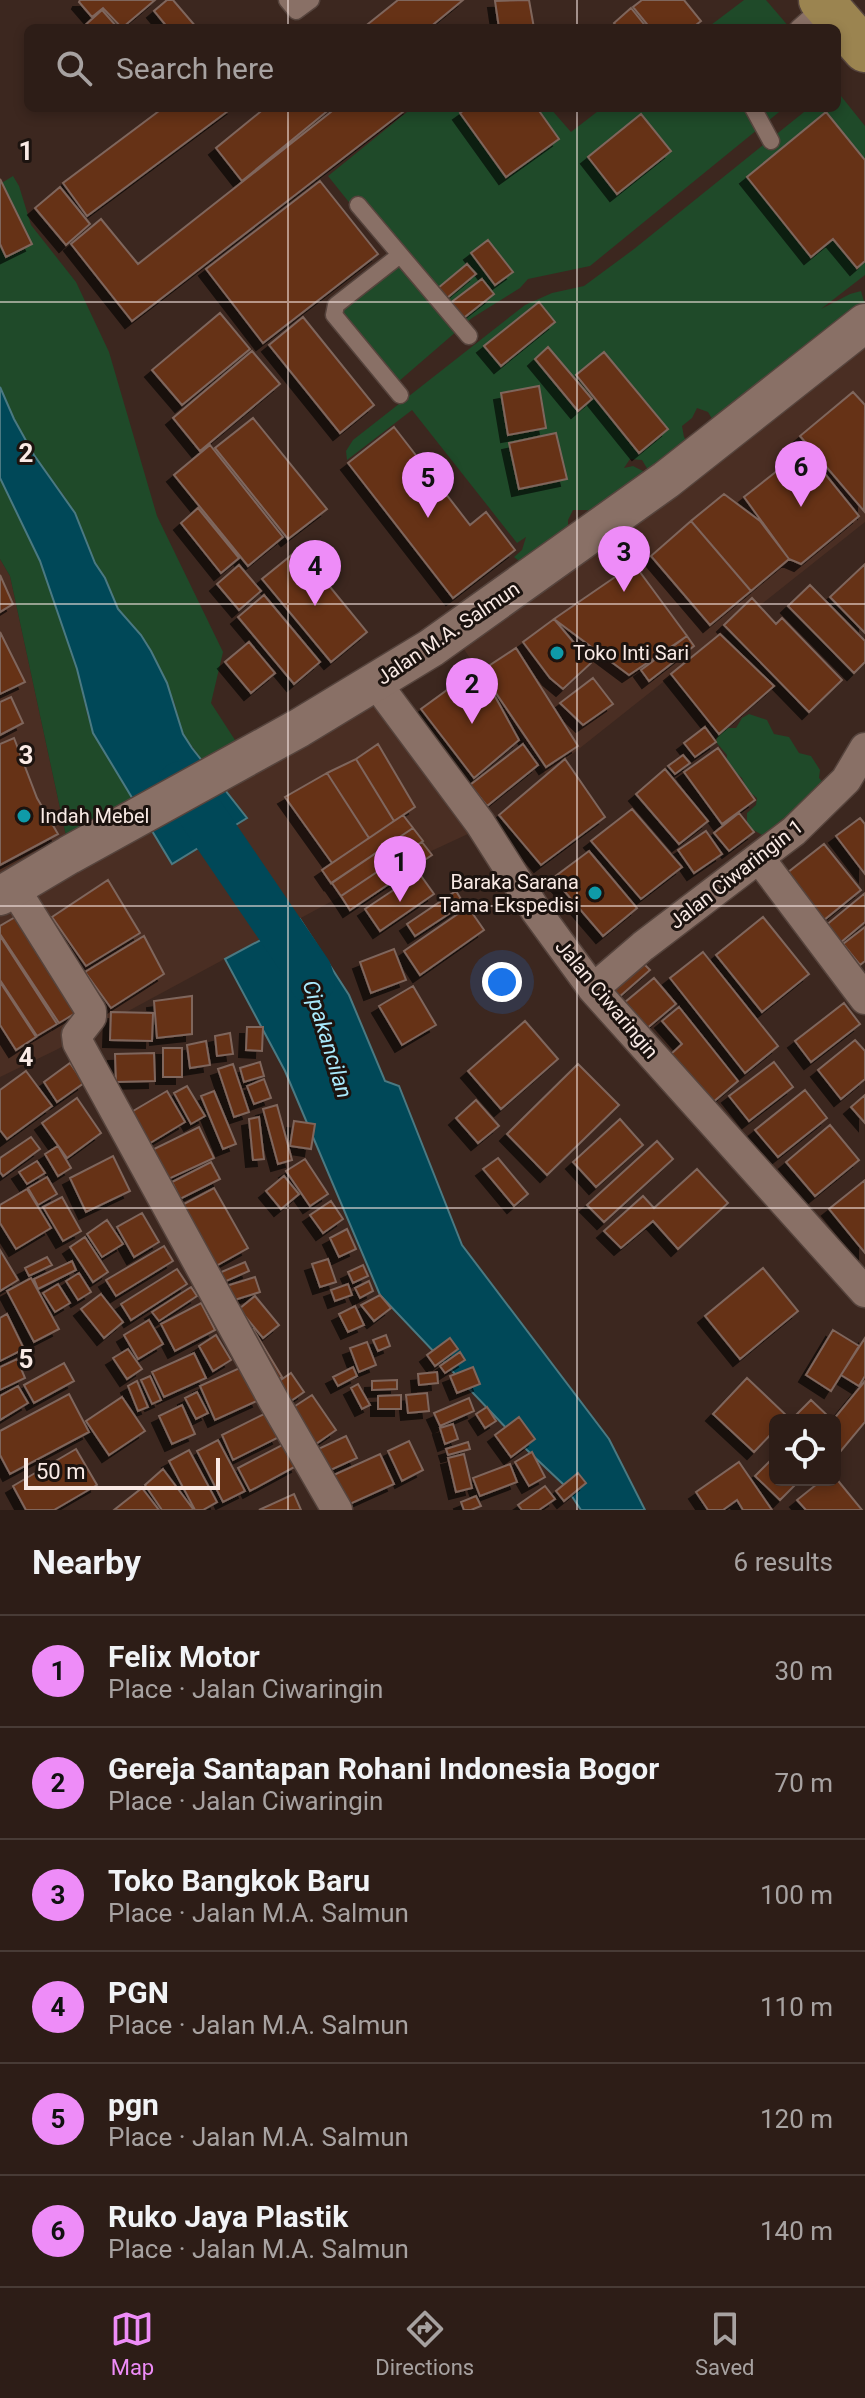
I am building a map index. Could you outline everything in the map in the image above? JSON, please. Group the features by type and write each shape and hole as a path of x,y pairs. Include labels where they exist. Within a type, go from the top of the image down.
{"main road":[{"path":"814,11 831,24"},
{"path":"841,32 865,50"}],"street":[{"name":"Jalan M.A. Salmun","path":"7,892 299,728 431,648 666,480 865,323"},
{"name":"Jalan Ciwaringin","path":"376,683 480,823 536,911 593,989 865,1292"},
{"name":"Jalan Ciwaringin 1","path":"593,989 643,946 794,831 846,780 865,748"},
{"path":"759,858 865,999"},
{"path":"7,892 91,1011 91,1017 77,1035 78,1043 337,1510"}],"lane":[{"path":"287,0 296,11 311,0"},
{"path":"755,112 771,141"},
{"path":"358,205 469,336"},
{"path":"400,255 333,310 400,395"}],"shaded area":[{"path":"865,337 865,522 546,775 460,643"},
{"path":"0,559 10,576 66,836 0,876"},
{"path":"376,683 483,827 386,872 56,1050 0,1077 0,896"}],"green space":[{"path":"744,0 766,0 787,24 712,24"},
{"path":"841,96 865,126 865,275 821,309 861,291 865,305 792,362 780,365 778,376 714,422 708,412 697,408 692,418 682,426 690,446 648,470 642,460 630,459 624,468 633,466 643,471 644,482 608,515 573,510 568,520 568,532 524,565 514,557 522,550 526,537 517,543 412,410 347,460 346,451 353,440 525,305 552,293 584,286 804,112 841,112"},
{"path":"407,112 554,112 571,132 597,112 779,112 590,266 528,279 520,288 472,318 391,388 337,311 400,266 328,176"},
{"path":"13,176 31,225 76,282 109,352 157,516 223,652 211,703 244,759 214,776 183,734 174,701 141,635 118,609 106,578 95,563 65,497 34,455 0,387 0,184"},
{"path":"0,478 40,561 77,669 88,718 143,814 66,836 10,576 0,559"},
{"path":"749,714 767,720 774,734 789,737 799,753 811,756 820,770 819,778 822,781 791,818 782,819 762,835 747,826 747,813 756,805 757,798 726,764 727,755 716,742 718,734 728,728 736,728 742,718"}],"water":[{"path":"0,387 34,455 75,513 118,609 151,651 167,683 183,734 247,818 172,864 93,733 77,669 40,561 0,478"},
{"path":"300,919 349,995 385,1081 399,1086 462,1245 609,1439 645,1510 581,1510 565,1486 380,1295 285,1071 225,959"}],"building":[{"path":"155,0 127,24 118,24 103,8 92,17 79,2"},
{"path":"167,0 173,0 194,24 165,24 154,11"},
{"path":"398,0 463,0 434,24 368,24"},
{"path":"529,0 533,24 498,24 495,1"},
{"path":"642,0 684,0 701,21 697,24 647,24 633,7"},
{"path":"631,8 644,24 615,24"},
{"path":"102,10 114,24 86,24"},
{"path":"158,112 227,112 87,216 63,183"},
{"path":"260,112 326,112 242,181 216,148"},
{"path":"331,112 403,112 132,321 71,244 101,219 138,264"},
{"path":"540,112 559,139 506,177 460,113"},
{"path":"826,112 865,160 865,261 857,268 833,239 811,257 747,177"},
{"path":"641,114 671,151 617,194 588,157"},
{"path":"0,179 32,244 6,257 0,244"},
{"path":"320,181 378,254 263,343 206,269"},
{"path":"60,187 90,224 66,245 35,208"},
{"path":"488,240 513,272 495,285 471,253"},
{"path":"467,264 476,274 447,298 438,288"},
{"path":"482,279 494,294 461,320 449,304"},
{"path":"539,302 555,322 501,366 484,346"},
{"path":"220,313 250,349 182,405 152,370"},
{"path":"303,317 374,405 340,433 269,345"},
{"path":"548,347 592,399 578,411 535,359"},
{"path":"252,351 280,384 200,451 173,418"},
{"path":"604,352 668,429 639,453 576,375"},
{"path":"539,386 546,428 508,435 501,393"},
{"path":"853,392 865,405 864,511 800,436"},
{"path":"253,418 327,509 288,539 215,448"},
{"path":"394,427 470,525 486,512 515,550 453,598 348,463"},
{"path":"556,433 567,479 519,489 509,443"},
{"path":"210,445 283,537 248,566 174,475"},
{"path":"805,449 859,516 801,564 789,559 744,497"},
{"path":"724,494 760,521 789,559 751,591 691,521"},
{"path":"198,508 239,558 221,573 181,523"},
{"path":"691,521 751,591 710,625 651,556"},
{"path":"299,549 367,632 331,662 262,579"},
{"path":"634,564 687,636 629,675 554,619"},
{"path":"865,564 865,633 830,597"},
{"path":"239,565 261,591 239,610 217,584"},
{"path":"0,575 13,604 0,612"},
{"path":"810,585 865,641 865,662 854,673 788,606"},
{"path":"264,595 320,662 294,684 238,617"},
{"path":"752,598 776,624 782,618 842,680 809,712 724,625"},
{"name":"Toko Inti Sari","path":"554,619 591,663 563,689 550,678 523,642"},
{"path":"0,632 25,682 0,694"},
{"path":"720,634 774,686 719,734 671,674"},
{"path":"687,636 694,646 649,681 641,670"},
{"path":"249,642 275,673 251,693 225,662"},
{"path":"516,648 578,746 546,767 481,671"},
{"path":"481,671 519,740 474,778 421,709 465,677"},
{"path":"593,678 613,704 583,725 560,703"},
{"path":"11,697 23,723 0,735 0,702"},
{"path":"705,727 716,742 695,757 684,743"},
{"name":"Indah Mebel","path":"14,738 37,798 58,834 0,865 0,744"},
{"path":"378,744 415,807 394,821 356,759"},
{"path":"523,744 538,765 487,806 470,785"},
{"path":"718,748 755,800 722,824 684,772"},
{"path":"683,755 690,763 675,774 668,766"},
{"path":"356,759 394,821 369,838 327,773"},
{"path":"565,759 605,817 541,865 499,815"},
{"path":"665,769 708,821 679,844 636,794"},
{"path":"327,773 369,838 332,863 285,797"},
{"path":"632,809 682,867 641,899 591,841"},
{"path":"739,813 754,832 729,851 714,833"},
{"path":"403,815 413,828 331,883 322,870"},
{"path":"860,818 865,824 865,874 836,836"},
{"path":"413,828 423,841 341,896 332,883"},
{"path":"706,831 722,854 694,873 678,850"},
{"path":"422,842 432,855 350,910 341,896"},
{"path":"824,844 861,890 824,920 787,873"},
{"name":"Baraka Sarana Tama Ekspedisi","path":"589,851 637,908 603,936 553,878"},
{"path":"419,873 434,894 380,931 365,909"},
{"path":"108,880 140,933 86,966 52,917"},
{"path":"456,891 464,904 415,936 407,924"},
{"path":"865,893 865,922 840,943 825,926"},
{"path":"468,907 484,930 420,975 404,951"},
{"path":"17,916 79,1011 59,1023 0,934 0,926"},
{"path":"763,917 809,974 762,1012 716,955"},
{"path":"865,927 865,961 860,965 843,944"},
{"path":"0,936 57,1024 37,1036 0,980"},
{"path":"144,936 164,974 111,1008 85,972"},
{"path":"394,949 406,980 371,993 360,962"},
{"path":"703,952 778,1046 745,1073 670,978"},
{"path":"634,954 650,970 618,998 608,985"},
{"path":"654,978 676,1004 645,1030 624,1003"},
{"path":"0,982 36,1037 16,1050 0,1025"},
{"path":"413,986 436,1025 402,1045 379,1006"},
{"path":"192,996 192,1034 157,1038 154,1001"},
{"path":"844,1003 860,1024 811,1062 795,1041"},
{"path":"679,1007 738,1081 712,1103 671,1054 682,1044 662,1021"},
{"path":"111,1012 153,1013 152,1041 110,1040"},
{"path":"525,1021 558,1059 501,1109 468,1071"},
{"path":"247,1027 263,1027 262,1051 246,1050"},
{"path":"230,1033 233,1054 217,1056 215,1036"},
{"path":"855,1040 865,1051 865,1079 841,1099 818,1070"},
{"path":"206,1041 210,1065 190,1068 187,1045"},
{"path":"163,1048 182,1048 182,1077 163,1077"},
{"path":"154,1053 155,1081 116,1082 115,1054"},
{"path":"260,1062 264,1076 244,1082 240,1068"},
{"path":"774,1062 793,1087 749,1121 729,1096"},
{"path":"70,1063 84,1083 57,1102 44,1082"},
{"path":"233,1064 249,1112 234,1117 218,1069"},
{"path":"578,1064 619,1105 547,1175 507,1134"},
{"path":"26,1071 52,1106 7,1139 0,1130 0,1090"},
{"path":"264,1079 271,1098 254,1104 247,1086"},
{"path":"187,1086 205,1116 191,1124 174,1093"},
{"path":"805,1090 827,1118 778,1157 755,1130"},
{"path":"167,1091 185,1122 147,1145 128,1114"},
{"path":"214,1091 236,1144 223,1149 201,1096"},
{"path":"865,1095 865,1123 851,1107"},
{"path":"77,1098 101,1133 67,1158 42,1123"},
{"path":"476,1100 499,1126 478,1143 456,1118"},
{"path":"277,1105 292,1160 278,1164 263,1109"},
{"path":"259,1117 264,1159 253,1160 249,1119"},
{"path":"620,1119 643,1145 596,1187 573,1162"},
{"path":"294,1121 315,1124 311,1149 290,1146"},
{"path":"830,1125 859,1160 815,1196 786,1162"},
{"path":"199,1127 214,1158 164,1181 150,1151"},
{"path":"31,1137 40,1149 3,1176 0,1158"},
{"path":"657,1141 673,1159 604,1222 587,1205"},
{"path":"58,1146 71,1168 58,1176 45,1154"},
{"path":"113,1156 130,1191 86,1212 70,1178"},
{"path":"498,1158 528,1194 514,1206 483,1169"},
{"path":"305,1159 328,1194 310,1206 286,1171"},
{"path":"37,1161 45,1173 27,1184 19,1172"},
{"path":"211,1162 220,1179 180,1199 172,1182"},
{"path":"697,1169 728,1203 678,1249 653,1221 621,1248 604,1231 643,1196 654,1208"},
{"path":"284,1176 299,1194 281,1209 266,1191"},
{"path":"47,1177 57,1194 38,1205 28,1188"},
{"path":"865,1180 865,1253 829,1209"},
{"path":"214,1188 248,1248 216,1266 182,1205"},
{"path":"27,1189 51,1228 16,1249 0,1223 0,1205"},
{"path":"62,1197 81,1231 63,1241 43,1207"},
{"path":"331,1201 343,1219 323,1233 310,1215"},
{"path":"142,1213 159,1242 134,1257 117,1227"},
{"path":"107,1220 123,1244 102,1257 87,1234"},
{"path":"347,1229 356,1249 339,1257 330,1238"},
{"path":"85,1237 108,1272 93,1282 70,1247"},
{"path":"164,1246 173,1261 116,1296 106,1280"},
{"path":"0,1250 18,1280 0,1291"},
{"path":"47,1257 52,1265 29,1276 25,1268"},
{"path":"328,1259 336,1282 320,1287 312,1264"},
{"path":"72,1261 76,1270 38,1289 34,1279"},
{"path":"245,1262 249,1271 224,1282 219,1273"},
{"path":"363,1265 368,1276 353,1283 348,1272"},
{"path":"763,1268 798,1311 740,1359 705,1316"},
{"path":"177,1269 187,1284 131,1320 121,1304"},
{"path":"79,1273 91,1292 78,1300 66,1281"},
{"path":"255,1277 260,1292 228,1302 223,1287"},
{"path":"31,1278 59,1329 34,1342 7,1291"},
{"path":"369,1281 373,1291 360,1298 355,1288"},
{"path":"58,1284 70,1303 55,1312 43,1293"},
{"path":"348,1284 352,1295 335,1301 331,1290"},
{"path":"191,1287 197,1296 159,1321 152,1312"},
{"path":"101,1294 123,1322 104,1338 81,1309"},
{"path":"380,1295 391,1308 374,1321 361,1305"},
{"path":"255,1296 279,1325 263,1338 239,1309"},
{"path":"201,1303 215,1330 175,1351 161,1324"},
{"path":"355,1306 364,1325 348,1332 339,1314"},
{"path":"7,1314 24,1349 0,1361 0,1318"},
{"path":"149,1320 163,1344 138,1359 124,1335"},
{"path":"253,1329 282,1377 275,1381 246,1333"},
{"path":"833,1330 859,1346 831,1391 806,1375"},
{"path":"216,1335 231,1360 213,1371 199,1346"},
{"path":"386,1335 390,1346 378,1351 373,1340"},
{"path":"450,1338 458,1349 435,1366 427,1355"},
{"path":"865,1338 865,1376 859,1386 841,1375"},
{"path":"367,1342 376,1365 359,1372 350,1348"},
{"path":"128,1349 142,1369 127,1379 113,1358"},
{"path":"460,1352 465,1360 445,1373 440,1366"},
{"path":"194,1353 206,1378 164,1397 152,1372"},
{"path":"17,1359 25,1378 0,1390 0,1367"},
{"path":"64,1363 74,1381 34,1403 24,1385"},
{"path":"244,1366 259,1400 215,1420 200,1386"},
{"path":"353,1367 357,1376 338,1386 333,1377"},
{"path":"473,1367 480,1384 457,1393 450,1376"},
{"path":"437,1372 438,1383 419,1385 418,1374"},
{"path":"291,1373 304,1392 288,1403 275,1384"},
{"path":"150,1376 161,1400 152,1404 141,1380"},
{"path":"747,1378 785,1414 769,1414 769,1436 754,1452 713,1414"},
{"path":"397,1380 397,1389 372,1390 372,1381"},
{"path":"137,1381 148,1407 138,1411 128,1386"},
{"path":"865,1381 865,1422 841,1451 841,1414 838,1414"},
{"path":"358,1384 370,1405 362,1409 351,1388"},
{"path":"18,1386 28,1403 0,1420 0,1396"},
{"path":"197,1392 208,1413 196,1419 185,1398"},
{"path":"427,1393 429,1411 408,1413 406,1395"},
{"path":"69,1394 89,1432 10,1474 0,1455 0,1431"},
{"path":"312,1395 336,1430 313,1446 289,1410"},
{"path":"401,1395 401,1409 378,1409 378,1396"},
{"path":"122,1397 145,1431 109,1455 86,1421"},
{"path":"469,1398 474,1411 440,1426 434,1413"},
{"path":"811,1400 826,1414 797,1414"},
{"path":"182,1405 195,1434 172,1444 159,1416"},
{"path":"487,1407 496,1421 485,1428 476,1414"},
{"path":"266,1413 279,1437 233,1460 222,1435"},
{"path":"519,1417 535,1439 511,1457 495,1435"},
{"path":"453,1424 458,1439 445,1444 440,1428"},
{"path":"346,1436 357,1458 324,1473 314,1451"},
{"path":"218,1440 245,1491 223,1502 197,1451"},
{"path":"409,1441 423,1470 402,1481 388,1451"},
{"path":"468,1442 470,1449 448,1455 446,1449"},
{"path":"286,1443 298,1465 250,1491 238,1468"},
{"path":"76,1449 97,1485 54,1510 26,1510 13,1486"},
{"path":"189,1450 217,1502 203,1510 195,1510 169,1461"},
{"path":"532,1452 545,1477 529,1486 515,1462"},
{"path":"380,1454 394,1484 341,1508 327,1478"},
{"path":"464,1454 472,1488 456,1492 448,1458"},
{"path":"739,1462 772,1510 743,1510 737,1500 723,1510 708,1510 696,1492"},
{"path":"769,1462 769,1486 794,1486 780,1500 755,1476"},
{"path":"510,1464 517,1482 480,1496 473,1478"},
{"path":"163,1469 192,1510 162,1510 145,1485"},
{"path":"578,1473 586,1483 564,1501 556,1491"},
{"path":"841,1484 862,1510 806,1510 797,1500 814,1486"},
{"path":"545,1486 555,1499 539,1510 522,1510 518,1505"},
{"path":"142,1488 159,1510 114,1510"},
{"path":"294,1494 301,1510 259,1510"},
{"path":"476,1496 481,1506 464,1510 461,1502"}],"waterway":[{"name":"Cipakancilan","path":"181,784 309,972 312,981"}],"place":[{"name":"Ruko Jaya Plastik","path":"801,507"},
{"name":"pgn","path":"428,518"},
{"name":"Toko Bangkok Baru","path":"624,592"},
{"name":"PGN","path":"315,606"},
{"name":"Toko Inti Sari","path":"557,653"},
{"name":"Gereja Santapan Rohani Indonesia Bogor","path":"472,724"},
{"name":"Indah Mebel","path":"24,816"},
{"name":"Baraka Sarana Tama Ekspedisi","path":"595,893"},
{"name":"Felix Motor","path":"400,902"}]}
